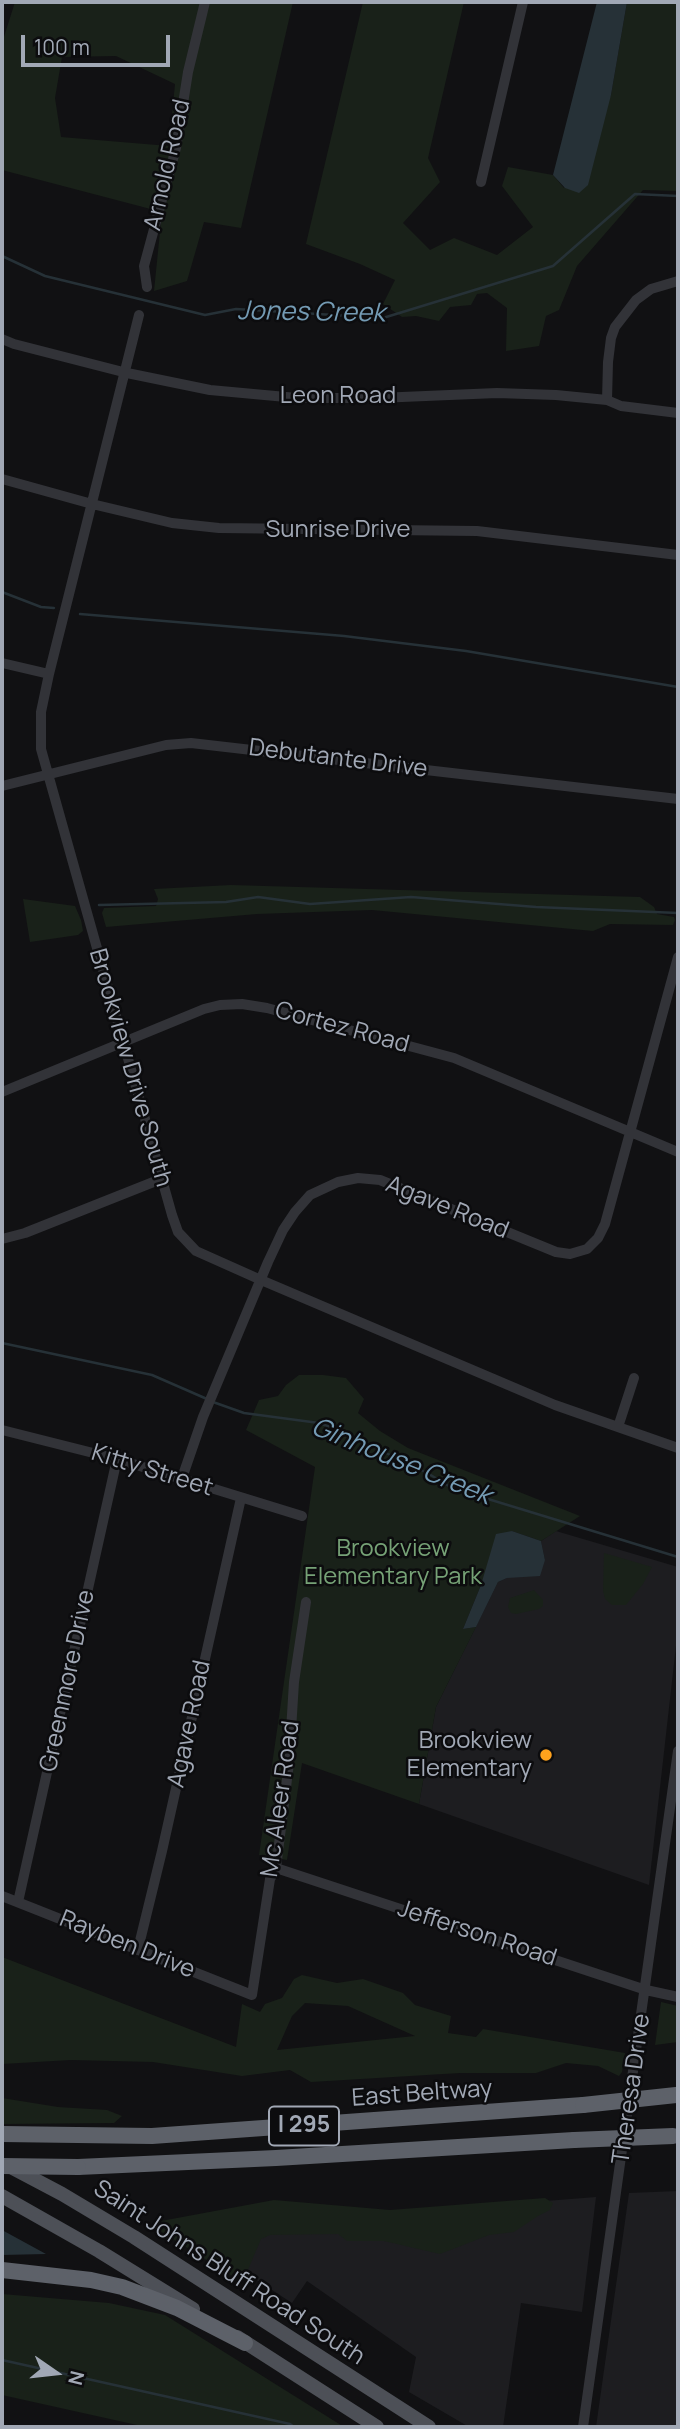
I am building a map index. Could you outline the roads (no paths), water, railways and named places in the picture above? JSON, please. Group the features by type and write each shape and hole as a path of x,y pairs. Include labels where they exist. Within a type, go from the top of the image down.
{"highway":[{"name":"East Beltway","path":"2,2134 152,2136 583,2105 678,2095"},
{"name":"I 295","path":"2,2164 78,2167 676,2136"},
{"path":"2,2270 91,2280 122,2287 177,2308 245,2343"}],"main road":[{"name":"Saint Johns Bluff Road South","path":"2,2164 62,2194 134,2237 429,2427"},
{"name":"Saint Johns Bluff Road South","path":"2,2196 111,2258 377,2427"}],"street":[{"name":"Arnold Road","path":"147,287 144,266 176,148 188,72 205,2"},
{"path":"481,182 523,2"},
{"path":"607,400 606,382 611,338 625,312 651,289 678,281"},
{"path":"127,373 139,315"},
{"name":"Leon Road","path":"2,339 127,373 210,390 297,398 497,393 607,400 621,406 678,413"},
{"name":"Brookview Drive South","path":"127,373 48,674 41,712 41,750 178,1232 196,1251 261,1280 555,1405 678,1448"},
{"name":"Sunrise Drive","path":"2,479 172,523 219,528 477,531 678,555"},
{"path":"2,663 48,674"},
{"name":"Debutante Drive","path":"2,786 166,745 210,743 678,799"},
{"name":"Agave Road","path":"182,1478 203,1417 283,1230 310,1195 323,1188 358,1178 380,1180 556,1252 570,1254 587,1248 598,1238 605,1224 629,1131 673,998 678,957"},
{"name":"Cortez Road","path":"2,1092 220,1005 242,1004 267,1008 454,1058 678,1152"},
{"path":"2,1239 25,1233 161,1178"},
{"path":"618,1427 634,1378"},
{"name":"Kitty Street","path":"2,1430 117,1459 302,1516"},
{"name":"Greenmore Drive","path":"18,1902 117,1459"},
{"name":"Agave Road","path":"138,1949 241,1498"},
{"name":"Mc Aleer Road","path":"252,1995 270,1879 276,1868 306,1602"},
{"name":"Theresa Drive","path":"583,2427 646,1990 674,1818 678,1751"},
{"name":"Jefferson Road","path":"276,1868 646,1990 678,1997"},
{"name":"Rayben Drive","path":"2,1896 252,1995"}],"waterway":[{"name":"Jones Creek","path":"2,256 45,276 205,315 236,309 383,318 553,266 635,194 678,196"},
{"path":"2,592 41,607 54,608"},
{"path":"80,614 344,636 466,651 678,687"},
{"path":"99,905 226,902 258,897 310,904 411,897 536,907 678,913"},
{"name":"Ginhouse Creek","path":"2,1343 152,1375 207,1399"},
{"name":"Ginhouse Creek","path":"213,1402 244,1413 319,1423 339,1430 452,1488 678,1557"},
{"path":"2,2360 294,2427"}],"place":[{"name":"Brookview Elementary","path":"546,1755"}],"park label":[{"name":"Brookview Elementary Park","path":"393,1563"}]}
